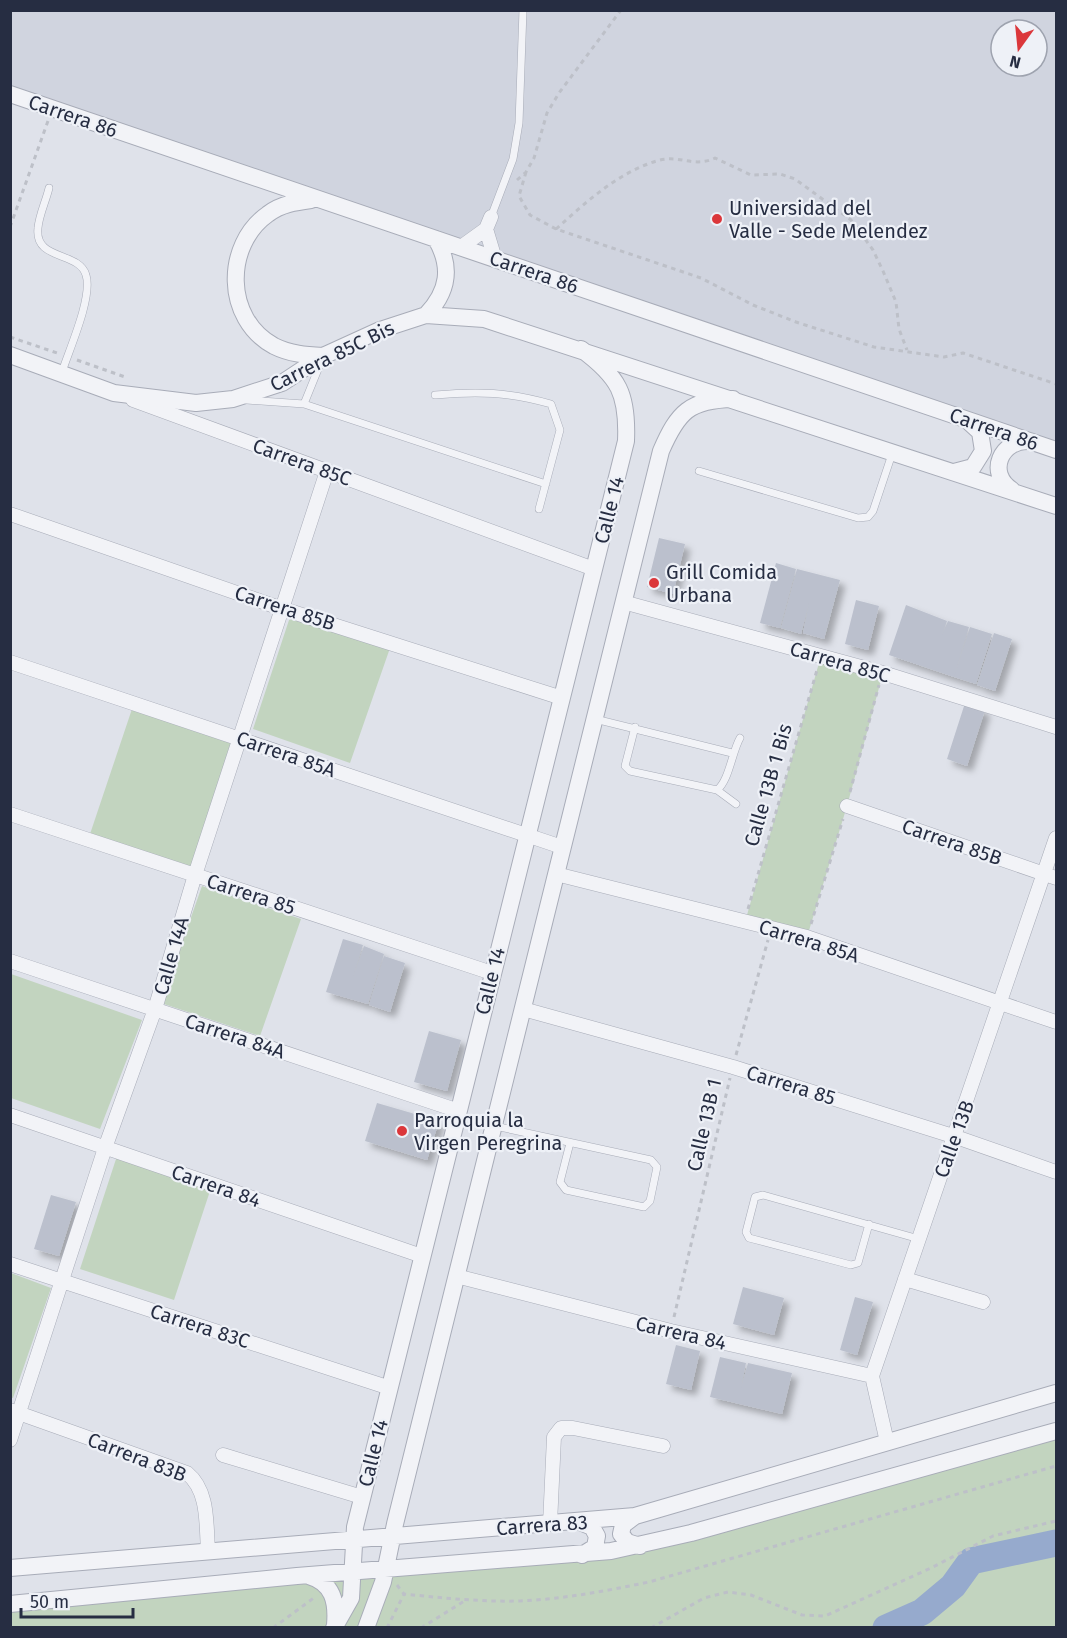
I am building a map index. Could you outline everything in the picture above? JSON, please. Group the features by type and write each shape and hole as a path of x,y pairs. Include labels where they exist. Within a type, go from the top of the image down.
{"street":[{"name":"Carrera 86","path":"10,94 1056,450"},
{"path":"318,199 292,202 268,213 256,225 238,254 234,280 240,306 253,328 273,345 297,355 323,356"},
{"path":"461,247 489,223"},
{"path":"489,223 495,259"},
{"path":"426,315 438,302 446,279 444,254 436,239"},
{"name":"Carrera 85C Bis","path":"114,393 196,403 233,399 282,383 323,356 380,330 426,315 465,316 514,327 581,349"},
{"path":"581,349 1056,506"},
{"name":"Calle 14","path":"335,1627 351,1598 354,1538 362,1497 626,441 627,411 621,390 607,368 581,349"},
{"name":"Carrera 85C","path":"10,355 594,570"},
{"name":"Calle 14","path":"366,1628 378,1598 561,847 661,452 672,426 687,410 708,400 733,399"},
{"path":"954,472 973,467 983,451 980,432 965,419"},
{"path":"1014,492 1005,485 999,475 998,464 1001,453 1009,445 1020,441 1031,441"},
{"name":"Calle 14A","path":"10,1440 14,1411 62,1281 105,1148 155,1010 195,875 280,608 327,471"},
{"name":"Carrera 85B","path":"10,514 280,608 562,698"},
{"name":"Carrera 85C","path":"623,602 820,656 1056,727"},
{"name":"Carrera 85A","path":"10,662 561,847"},
{"name":"Carrera 85B","path":"847,806 1051,876"},
{"name":"Carrera 85","path":"10,814 492,973"},
{"name":"Calle 13B","path":"872,1376 956,1137 1000,1003 1051,876 1056,838"},
{"name":"Carrera 85A","path":"556,874 807,937 1056,1022"},
{"name":"Carrera 84A","path":"10,961 459,1111"},
{"name":"Carrera 85","path":"523,1009 733,1067 956,1137 1056,1173"},
{"name":"Carrera 84","path":"10,1115 422,1256"},
{"name":"Carrera 83C","path":"10,1264 390,1388"},
{"name":"Carrera 84","path":"456,1276 671,1331 872,1376"},
{"path":"905,1279 983,1302"},
{"path":"872,1376 887,1442"},
{"name":"Carrera 83","path":"10,1568 634,1516 1056,1393"},
{"name":"Carrera 83B","path":"14,1411 187,1473 197,1481 202,1495 208,1550"},
{"path":"550,1524 554,1437 561,1428 573,1428 663,1446"},
{"name":"Carrera 83","path":"10,1604 385,1569 581,1555 640,1546 1056,1431"},
{"path":"223,1455 362,1497"},
{"path":"634,1516 623,1525 621,1534 627,1542 640,1546"},
{"path":"580,1522 592,1527 597,1536 591,1551 581,1555"},
{"path":"309,1576 320,1581 332,1594 336,1607 335,1627"}],"lane":[{"path":"489,223 513,159 519,123 523,10"},
{"path":"49,188 38,228 38,241 46,250 80,266 86,272 88,281 83,306 62,373"},
{"path":"304,404 323,356"},
{"path":"435,395 478,391 517,394 550,404 560,430 539,509"},
{"path":"233,399 304,404 546,484"},
{"path":"699,471 858,518 868,517 873,511 893,452"},
{"path":"594,719 635,727 732,753"},
{"path":"635,727 625,766 630,771 717,790 736,804"},
{"path":"717,790 724,785 732,753 740,738"},
{"path":"494,1125 651,1160 657,1167 650,1201 644,1207 566,1190 560,1182 570,1143"},
{"path":"869,1224 858,1263 851,1265 749,1238 746,1232 754,1197 763,1196 869,1224 919,1239"}],"path":[{"path":"621,10 559,93 547,113 534,158 526,172 519,196 530,215 556,229 700,278 753,305 796,322 874,347 944,357 963,353 1056,384"},
{"path":"10,226 52,109"},
{"path":"556,229 603,189 662,159 703,164 715,158 751,175 780,174 795,179 843,212 873,250 896,302 899,329 907,350"},
{"path":"499,194 526,172"},
{"path":"10,337 129,378"},
{"name":"Calle 13B 1 Bis","path":"745,922 820,656"},
{"name":"Calle 13B 1","path":"671,1331 733,1067 771,928"},
{"path":"387,1628 404,1594 466,1600 520,1601 588,1594 649,1582 1056,1466"},
{"path":"651,1628 704,1598 728,1592 751,1595 802,1615 825,1616 932,1568 993,1536 1056,1521"},
{"path":"273,1628 317,1595"},
{"path":"421,1628 466,1600"}],"shaded area":[{"name":"Universidad del Valle - Sede Melendez","path":"11,11 1056,11 1056,450 11,94"}],"green space":[{"path":"291,614 390,648 350,763 253,729"},
{"path":"821,656 883,673 847,806 807,937 745,922"},
{"path":"134,703 239,738 195,875 88,840"},
{"path":"202,886 301,919 260,1036 161,1003"},
{"path":"11,974 142,1020 100,1129 11,1098"},
{"path":"117,1156 210,1191 174,1300 80,1269"},
{"path":"11,1273 51,1288 13,1398 10,1397"},
{"path":"1056,1431 1056,1627 11,1628 11,1604 581,1555"}],"building":[{"path":"659,538 685,544 673,594 647,587"},
{"path":"776,563 796,569 780,628 760,623"},
{"path":"797,569 840,580 824,639 803,633 809,603 801,634 781,628"},
{"path":"856,600 879,606 868,650 845,644"},
{"path":"906,605 947,621 942,635 948,621 969,627 954,677 889,655"},
{"path":"970,627 992,634 976,684 954,677"},
{"path":"994,633 1012,639 995,691 977,685"},
{"path":"965,703 985,710 967,766 947,759"},
{"path":"343,939 363,945 353,977 364,946 384,954 368,1004 326,992"},
{"path":"384,956 405,963 390,1012 369,1005"},
{"path":"429,1031 461,1040 447,1091 414,1082"},
{"name":"Parroquia la Virgen Peregrina","path":"377,1103 439,1121 427,1160 365,1141"},
{"path":"51,1195 76,1202 59,1256 34,1249"},
{"path":"743,1287 784,1298 774,1335 733,1324"},
{"path":"855,1297 873,1302 857,1355 840,1350"},
{"path":"676,1345 700,1351 691,1390 666,1384"},
{"path":"720,1357 746,1363 741,1388 748,1363 792,1373 782,1414 710,1397"}],"waterway":[{"path":"886,1628 922,1612 953,1586 971,1561 1056,1543"}],"place":[{"name":"Universidad del Valle - Sede Melendez","path":"717,219"},
{"name":"Grill Comida Urbana","path":"654,583"},
{"name":"Parroquia la Virgen Peregrina","path":"402,1131"}]}
